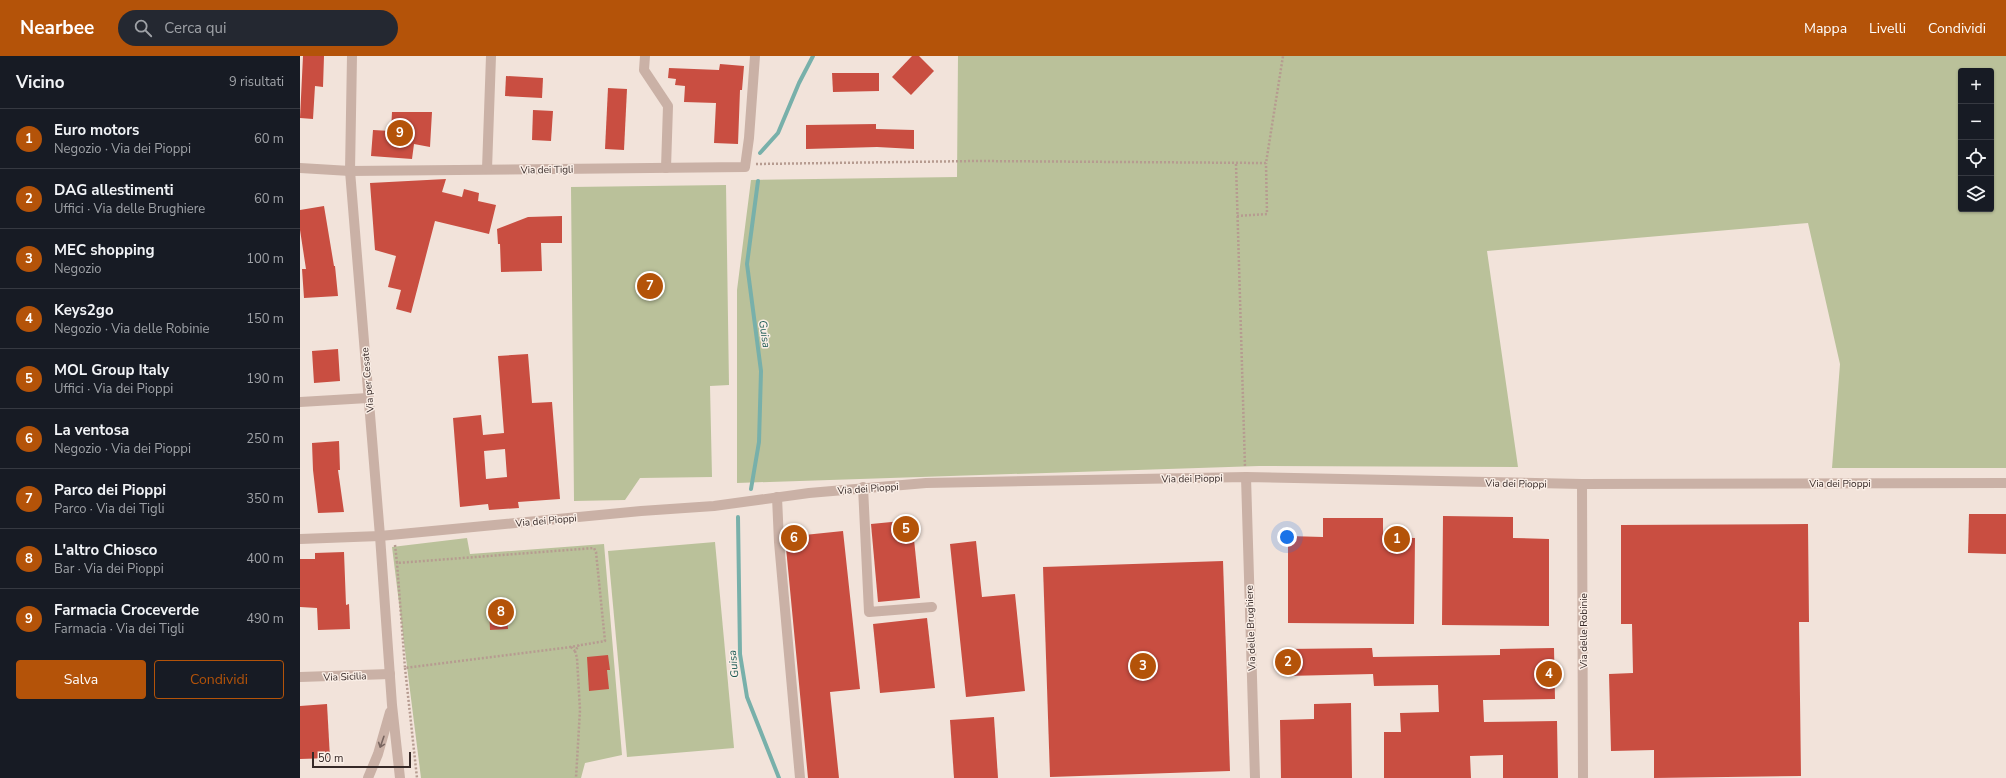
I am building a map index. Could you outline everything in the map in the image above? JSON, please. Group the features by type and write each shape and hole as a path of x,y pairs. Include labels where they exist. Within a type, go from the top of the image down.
{"street":[{"name":"Via per Cesate","path":"352,56 350,171 380,536 392,705 400,778"},
{"path":"487,169 491,56"},
{"path":"645,56 644,70 668,106 666,168"},
{"path":"745,167 749,138 755,56"},
{"name":"Via dei Tigli","path":"300,168 350,171 745,167"},
{"path":"300,402 368,398"},
{"name":"Via dei Pioppi","path":"300,539 394,535 641,511 714,506 863,487 926,483 1246,477 1582,484 2006,483"},
{"name":"Via delle Brughiere","path":"1246,477 1255,778"},
{"name":"Via delle Robinie","path":"1582,484 1583,778"},
{"path":"863,487 869,612 932,606"},
{"path":"777,497 779,542 800,778"},
{"name":"Via Sicilia","path":"300,677 390,674"},
{"name":"Via per Cesate","path":"368,778 386,728 392,705"}],"path":[{"path":"1237,216 1267,214 1266,164 1283,56"},
{"path":"745,167 758,163 976,161 1266,164"},
{"path":"1236,164 1246,477"},
{"path":"394,535 405,668 417,778"},
{"path":"397,563 594,548 596,552 605,641 580,644 570,647 405,668"},
{"path":"575,651 580,644"},
{"path":"570,647 575,651 577,658 580,710 576,778"}],"green space":[{"path":"958,56 2006,56 2006,468 1832,468 1840,364 1808,223 1487,251 1518,467 1259,466 737,483 737,290 751,180 957,177"},
{"path":"726,185 729,385 710,386 712,477 640,478 625,500 574,501 571,187"},
{"path":"467,538 470,554 604,544 622,755 585,763 581,778 421,778 392,547"},
{"path":"715,542 734,748 627,757 608,551"}],"building":[{"path":"303,56 324,56 323,87 315,86 313,119 300,118"},
{"path":"912,56 919,56 934,71 911,95 892,77"},
{"path":"720,64 744,66 742,90 740,90 738,144 714,143 716,103 684,102 685,86 675,85 676,79 668,78 669,68 719,70"},
{"path":"832,73 879,73 879,91 833,92"},
{"path":"506,76 543,78 542,98 505,96"},
{"path":"608,88 627,89 624,150 605,149"},
{"path":"533,110 553,111 551,141 532,140"},
{"path":"392,112 432,112 430,147 414,144 412,159 371,156 373,130 391,131"},
{"path":"876,124 876,129 914,130 914,149 877,147 806,149 806,125"},
{"path":"446,179 442,192 462,197 464,189 479,193 478,201 496,205 489,234 435,221 411,313 396,309 401,290 388,287 396,256 375,250 370,183"},
{"path":"324,206 335,266 338,296 304,298 302,269 306,269 300,230 300,210"},
{"path":"562,216 562,243 541,243 542,271 501,272 500,244 498,244 497,229 528,217"},
{"path":"338,349 340,381 314,383 312,351"},
{"path":"528,354 532,403 552,402 560,499 518,502 519,508 489,510 488,504 460,507 453,418 481,415 483,435 504,433 498,356","holes":["505,449 507,477 486,479 484,451"]},
{"path":"339,441 340,470 338,470 344,512 318,513 313,470 312,443"},
{"path":"1969,514 2006,514 2006,554 1968,553"},
{"path":"1443,516 1513,517 1513,538 1549,539 1549,626 1442,625"},
{"path":"1323,518 1383,518 1383,537 1415,538 1414,624 1288,623 1288,536 1323,537"},
{"path":"912,520 920,598 878,602 871,524"},
{"path":"1808,524 1809,622 1799,622 1801,776 1654,778 1654,750 1611,751 1609,674 1633,673 1632,624 1621,624 1621,525"},
{"path":"843,531 860,689 830,692 839,778 808,778 785,537"},
{"path":"976,541 982,597 1015,594 1025,691 966,697 950,544"},
{"path":"344,552 346,605 349,604 350,629 318,630 317,608 300,607 300,559 315,559 315,553"},
{"path":"1223,561 1230,771 1050,777 1043,567"},
{"path":"506,606 508,629 490,630 489,607"},
{"path":"927,618 935,688 880,693 873,624"},
{"path":"1372,648 1373,657 1500,655 1500,649 1554,648 1555,699 1483,700 1484,722 1557,721 1558,778 1503,778 1503,755 1470,756 1471,778 1384,778 1384,732 1401,732 1400,713 1439,712 1438,685 1374,686 1373,674 1286,676 1286,649"},
{"path":"608,655 610,670 607,670 609,689 589,691 587,657"},
{"path":"1351,703 1352,778 1281,778 1280,720 1314,719 1314,704"},
{"path":"327,704 330,758 300,759 300,706"},
{"path":"994,717 998,778 954,778 950,720"}],"waterway":[{"name":"Guisa","path":"760,153 778,133 799,83 813,56"},
{"name":"Guisa","path":"751,489 759,442 761,371 747,264 758,181"},
{"name":"Guisa","path":"738,517 740,654 747,697 779,778"}],"place":[{"name":"Farmacia Croceverde","path":"400,133"},
{"name":"Parco dei Pioppi","path":"650,286"},
{"name":"MOL Group Italy","path":"906,529"},
{"name":"La ventosa","path":"794,538"},
{"name":"Euro motors","path":"1397,539"},
{"name":"L'altro Chiosco","path":"501,612"},
{"name":"DAG allestimenti","path":"1288,662"},
{"name":"MEC shopping","path":"1143,666"},
{"name":"Keys2go","path":"1549,674"}]}
